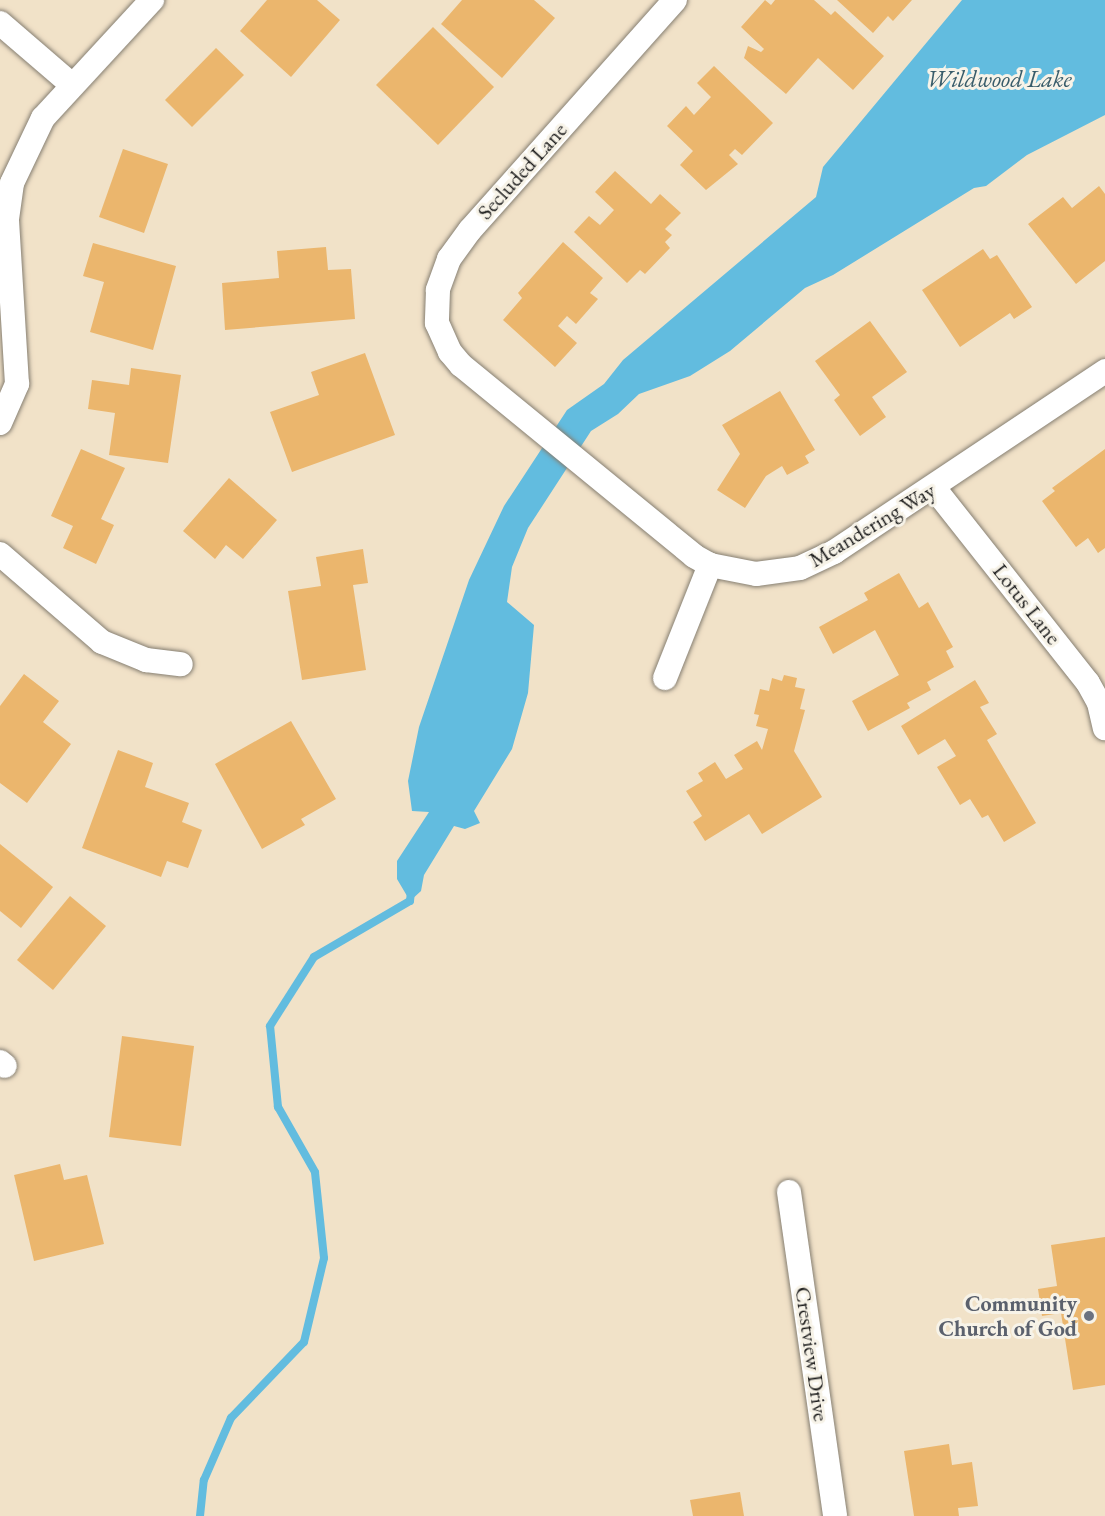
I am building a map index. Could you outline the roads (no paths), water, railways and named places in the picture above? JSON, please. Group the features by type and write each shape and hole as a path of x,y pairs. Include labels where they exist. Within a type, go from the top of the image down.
{"street":[{"path":"0,423 17,384 7,219 12,183 33,132 72,86 152,0"},
{"name":"Secluded Lane","path":"461,365 441,336 437,323 438,290 449,259 470,230 675,0"},
{"path":"0,22 72,86"},
{"name":"Meandering Way","path":"461,365 594,476 710,565 756,574 800,568 834,552 934,488 1105,371"},
{"name":"Lotus Lane","path":"934,488 1088,683 1099,703 1105,728"},
{"path":"0,554 102,642 146,660 181,664"},
{"path":"665,678 710,565"},
{"name":"Crestview Drive","path":"789,1192 835,1516"}],"water":[{"name":"Wildwood Lake","path":"962,0 1105,0 1105,115 1027,155 986,186 974,188 833,275 805,288 730,351 690,376 639,394 618,414 591,431 528,528 512,567 507,602 534,625 528,693 512,749 474,811 480,823 465,829 454,826 424,875 421,891 410,901 397,879 397,861 429,812 412,811 408,781 419,727 469,580 504,506 567,410 604,384 623,360 816,197 823,167"}],"waterway":[{"path":"200,1516 204,1480 231,1418 304,1342 324,1258 315,1172 278,1107 270,1026 314,957 410,901 411,892"}],"place":[{"name":"Community Church of God","path":"1089,1316"}]}
